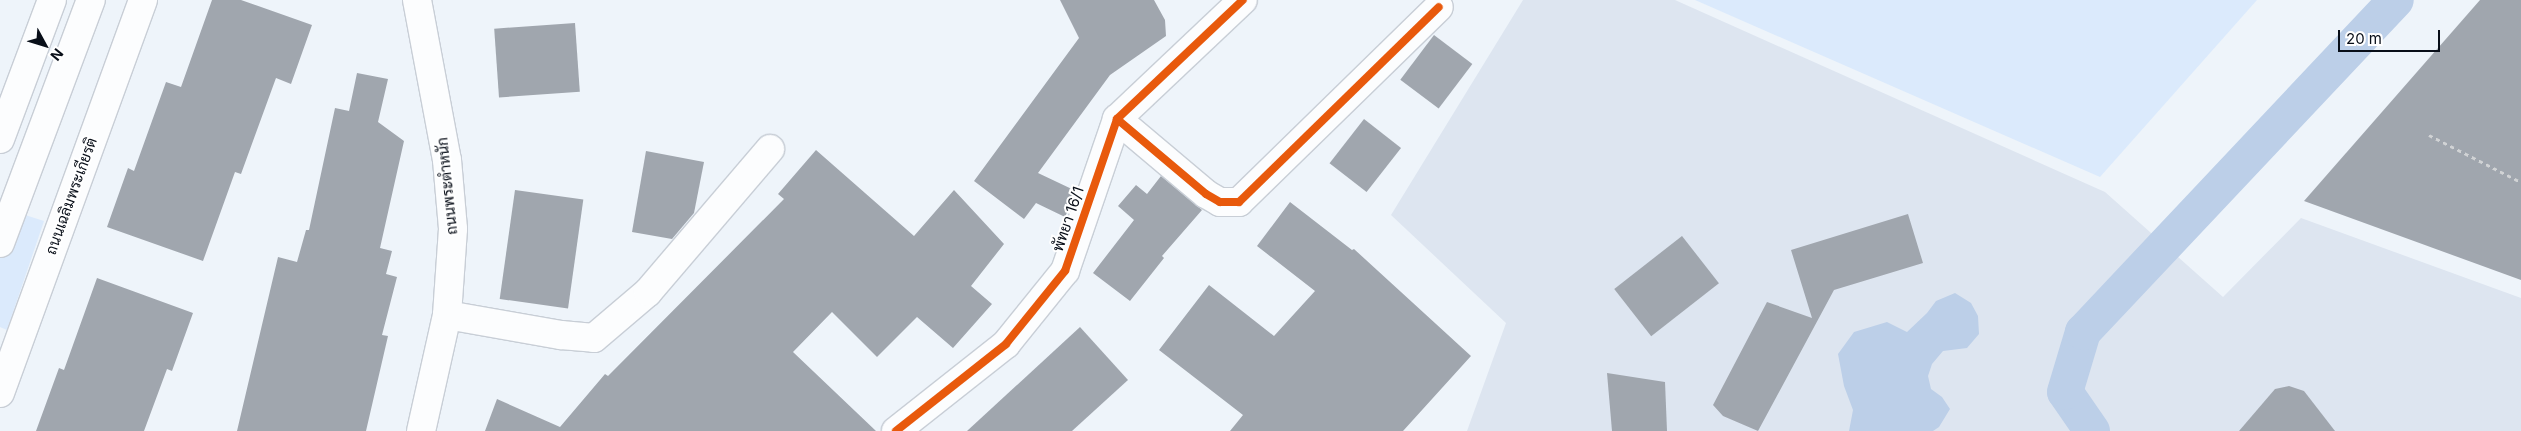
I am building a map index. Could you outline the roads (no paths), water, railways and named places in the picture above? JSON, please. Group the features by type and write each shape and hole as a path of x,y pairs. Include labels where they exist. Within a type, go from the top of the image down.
{"main road":[{"path":"0,140 52,0"},
{"path":"0,242 91,0"},
{"name":"ถนนเฉลิมพระเกียรติ","path":"0,392 142,0"},
{"name":"ถนนพระตำหนัก","path":"417,0 447,160 454,228 447,315 421,431"},
{"name":"พัทยา 16/1","path":"896,431 1006,344 1065,271 1117,119 1243,0"},
{"path":"1117,119 1206,194 1220,202 1239,202 1439,7"},
{"path":"447,315 561,335 594,338 648,292 770,149"}],"waterway":[{"path":"2092,431 2065,392 2083,332 2396,0"}]}
